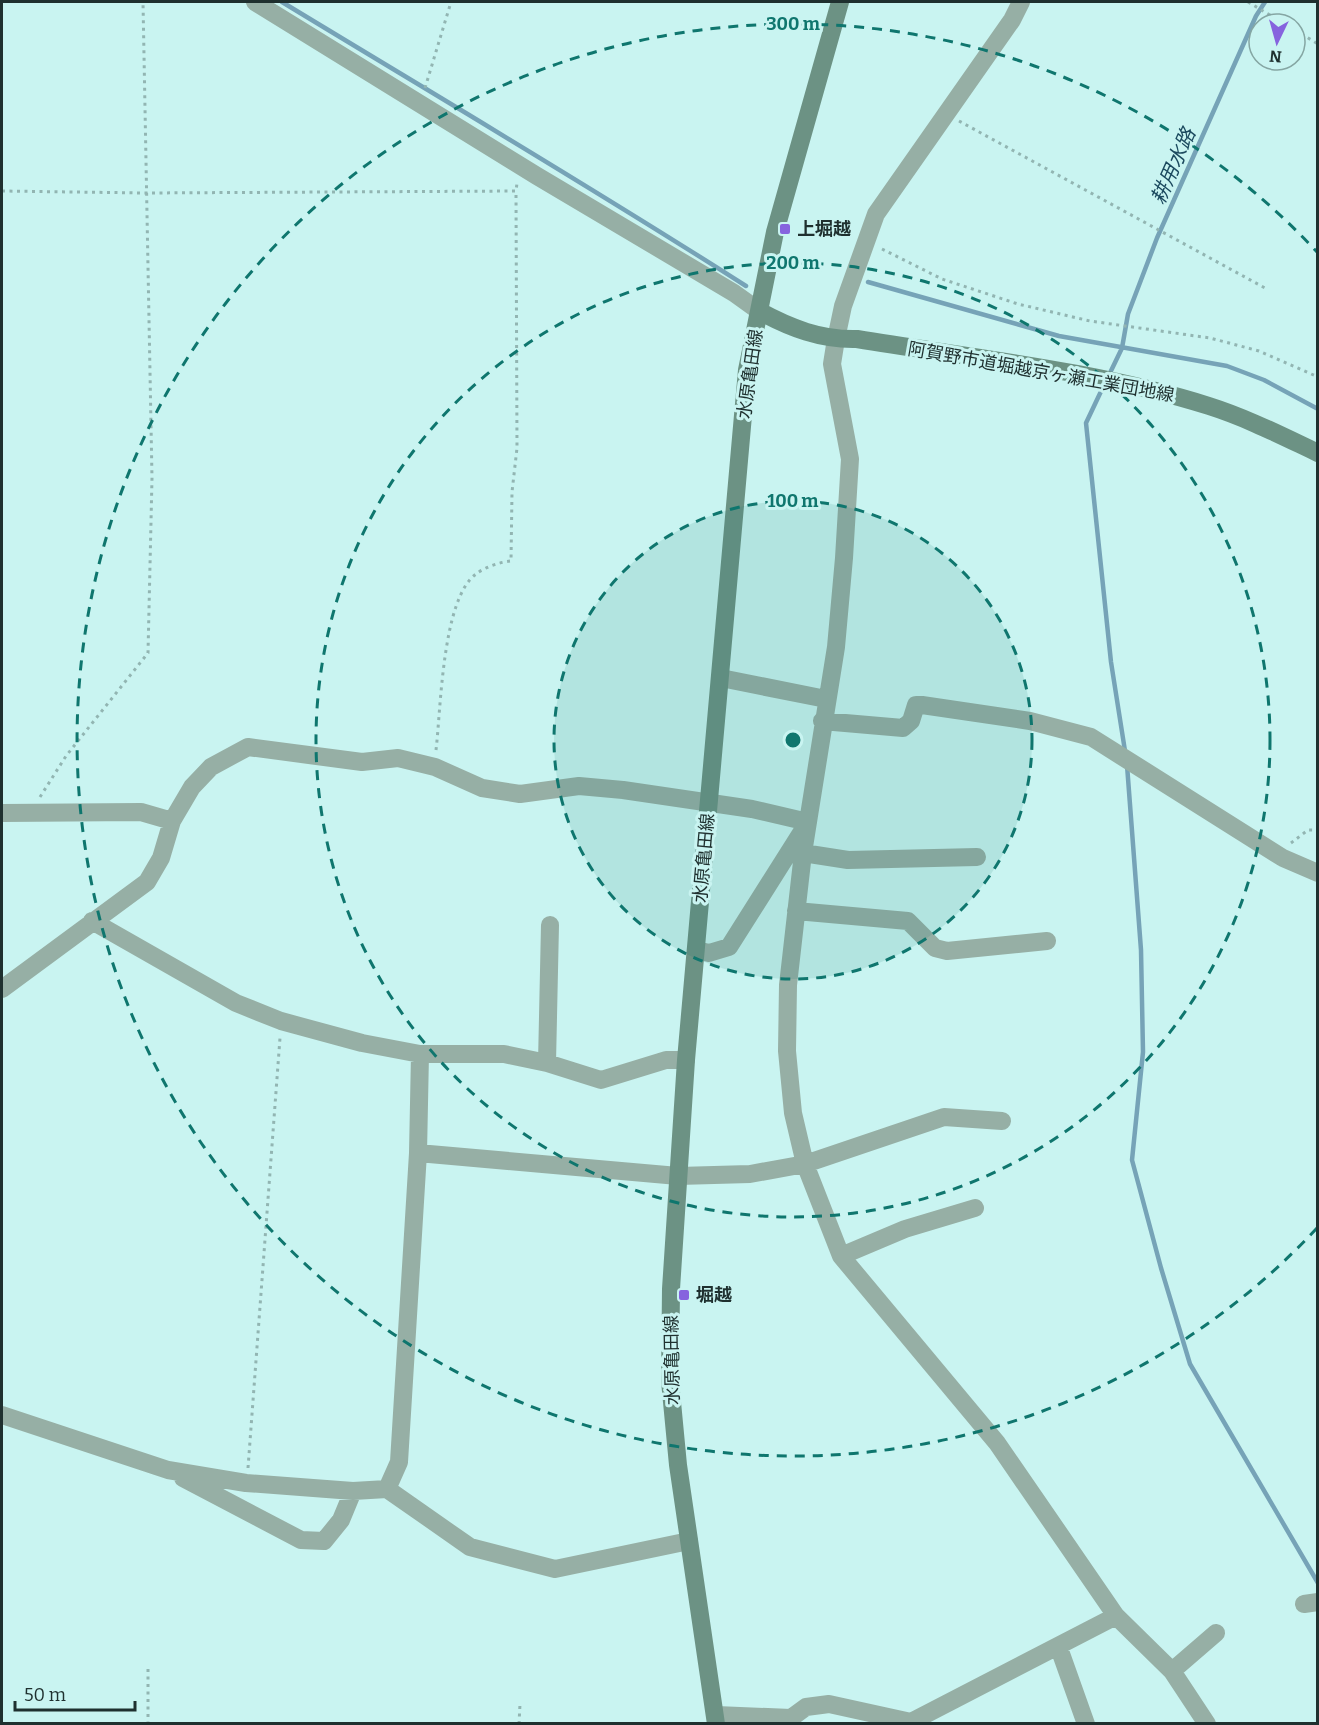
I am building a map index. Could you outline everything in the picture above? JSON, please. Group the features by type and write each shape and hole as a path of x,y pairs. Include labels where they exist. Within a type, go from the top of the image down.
{"main road":[{"name":"水原亀田線","path":"716,1719 678,1465 670,1381 671,1289 686,1060 747,370 775,231 840,2"},
{"name":"阿賀野市道堀越京ヶ瀬工業団地線","path":"759,311 780,323 836,339 868,341 1155,391 1210,406 1256,423 1317,453"}],"street":[{"path":"255,2 517,164 734,293 759,311"},
{"path":"1021,2 946,116 876,214 843,306 836,339 832,364 849,459 836,647 822,721 803,853 788,985 787,1051 793,1113 804,1164 841,1256 997,1443 1116,1616 1172,1671 1207,1724"},
{"path":"721,678 826,699"},
{"path":"822,721 903,728 911,721 912,711 916,705 922,705 1029,721 1091,737 1283,858 1317,873"},
{"path":"2,989 147,882 161,858 172,820 192,787 211,767 248,747 362,762 398,758 435,767 482,788 520,794 579,786 708,802 808,822"},
{"path":"2,813 141,812 172,820"},
{"path":"696,950 709,952 729,947 808,822"},
{"path":"803,853 848,860 977,857"},
{"path":"796,911 908,921 934,948 947,951 1047,941"},
{"path":"92,921 236,1003 281,1021 362,1042 420,1054 504,1054 547,1063 601,1080 666,1060 686,1060"},
{"path":"547,1063 550,925"},
{"path":"387,1489 399,1462 418,1153 420,1054"},
{"path":"418,1153 678,1176 750,1174 804,1164 944,1117 1002,1121"},
{"path":"841,1256 905,1229 975,1208"},
{"path":"2,1414 168,1470 301,1540 314,1543 324,1541 341,1520 353,1491"},
{"path":"168,1470 246,1483 353,1491 387,1489 470,1547 555,1569 690,1541"},
{"path":"716,1719 792,1718 806,1707 829,1704 911,1722 1059,1648 1116,1616"},
{"path":"1172,1671 1216,1633"},
{"path":"1059,1648 1086,1724"}],"path":[{"path":"32,813 66,756 148,653 152,478 143,2"},
{"path":"429,81 451,2"},
{"path":"1248,2 1265,12"},
{"path":"946,116 1265,288"},
{"path":"435,767 449,628 462,592 476,574 502,562 511,561 512,492 517,448 517,164"},
{"path":"2,191 145,193 516,191"},
{"path":"865,240 942,279 1018,304 1090,321 1210,338 1259,351 1317,377"},
{"path":"1283,858 1289,845 1308,830 1317,830"},
{"path":"246,1483 281,1021"},
{"path":"148,1669 148,1724"},
{"path":"519,1724 520,1704"}],"waterway":[{"path":"282,2 573,178 746,286"},
{"name":"耕用水路","path":"1109,375 1122,348 1128,314 1157,238 1256,16 1265,2"},
{"path":"868,282 1059,336 1227,366 1264,380 1318,409"},
{"path":"1104,385 1086,423 1111,662 1125,751"},
{"path":"1127,765 1141,950 1143,1052 1132,1160 1190,1364 1318,1583"}],"place":[{"name":"上堀越","path":"785,229"},
{"name":"堀越","path":"684,1295"}]}
